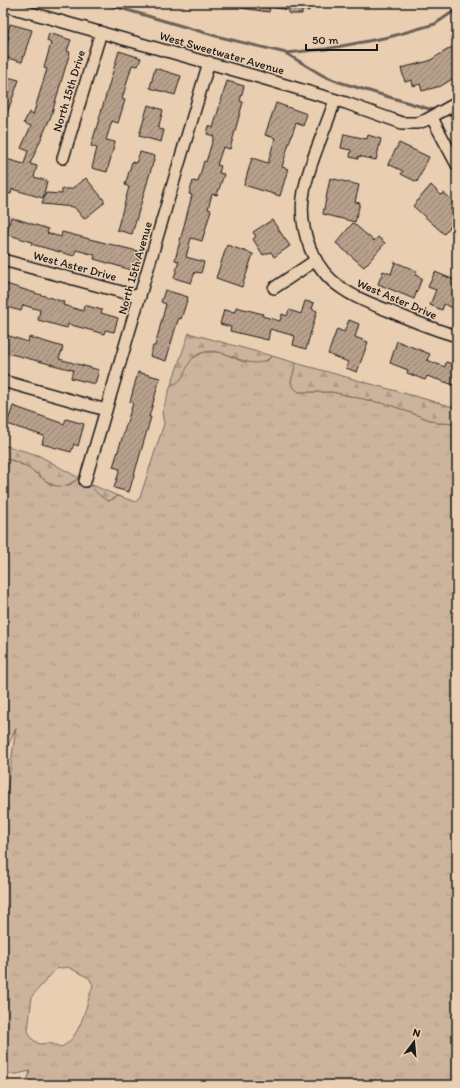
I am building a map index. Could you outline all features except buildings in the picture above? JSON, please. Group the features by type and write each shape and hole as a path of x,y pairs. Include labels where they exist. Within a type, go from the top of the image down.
{"street":[{"name":"West Sweetwater Avenue","path":"3,5 209,62 334,100 402,123 418,123 434,117 454,104"},
{"name":"North 15th Drive","path":"63,158 100,32"},
{"name":"North 15th Avenue","path":"85,482 209,62"},
{"name":"West Aster Drive","path":"334,100 307,178 303,198 305,233 316,260 330,278 348,293 414,322 457,336"},
{"path":"434,117 457,166"},
{"name":"West Aster Drive","path":"3,260 140,297"},
{"path":"274,288 316,260"},
{"path":"3,381 106,410"}],"green space":[{"path":"189,333 272,356 264,361 256,363 248,362 214,351 205,352 194,357 178,382 171,385"},
{"path":"204,352 221,352 243,362 267,361 272,356 296,363 291,382 299,392 332,392 390,405 438,423 457,424 457,1085 26,1085 30,1071 17,1074 3,1074 3,804 6,798 16,728 6,750 3,771 3,458 23,465 51,485 70,485 79,478 109,501 118,496 136,502 140,497 164,424 162,413 171,385 179,381 190,360","holes":["68,967 89,978 93,985 85,1011 78,1029 68,1043 61,1047 50,1043 39,1044 32,1039 28,1031 32,996 56,969"]},
{"path":"296,363 457,408 457,424 438,423 390,405 332,392 299,392 294,388 291,382"},
{"path":"3,445 38,455 79,478 71,483 59,486 49,483 26,466 3,458"},
{"path":"90,484 118,496 109,501 106,500 98,494"}],"waterway":[{"path":"103,3 216,36 286,53 326,49 389,37 435,24 457,9"},
{"path":"287,54 322,75 339,82 436,111"},
{"path":"443,113 457,117"}]}
